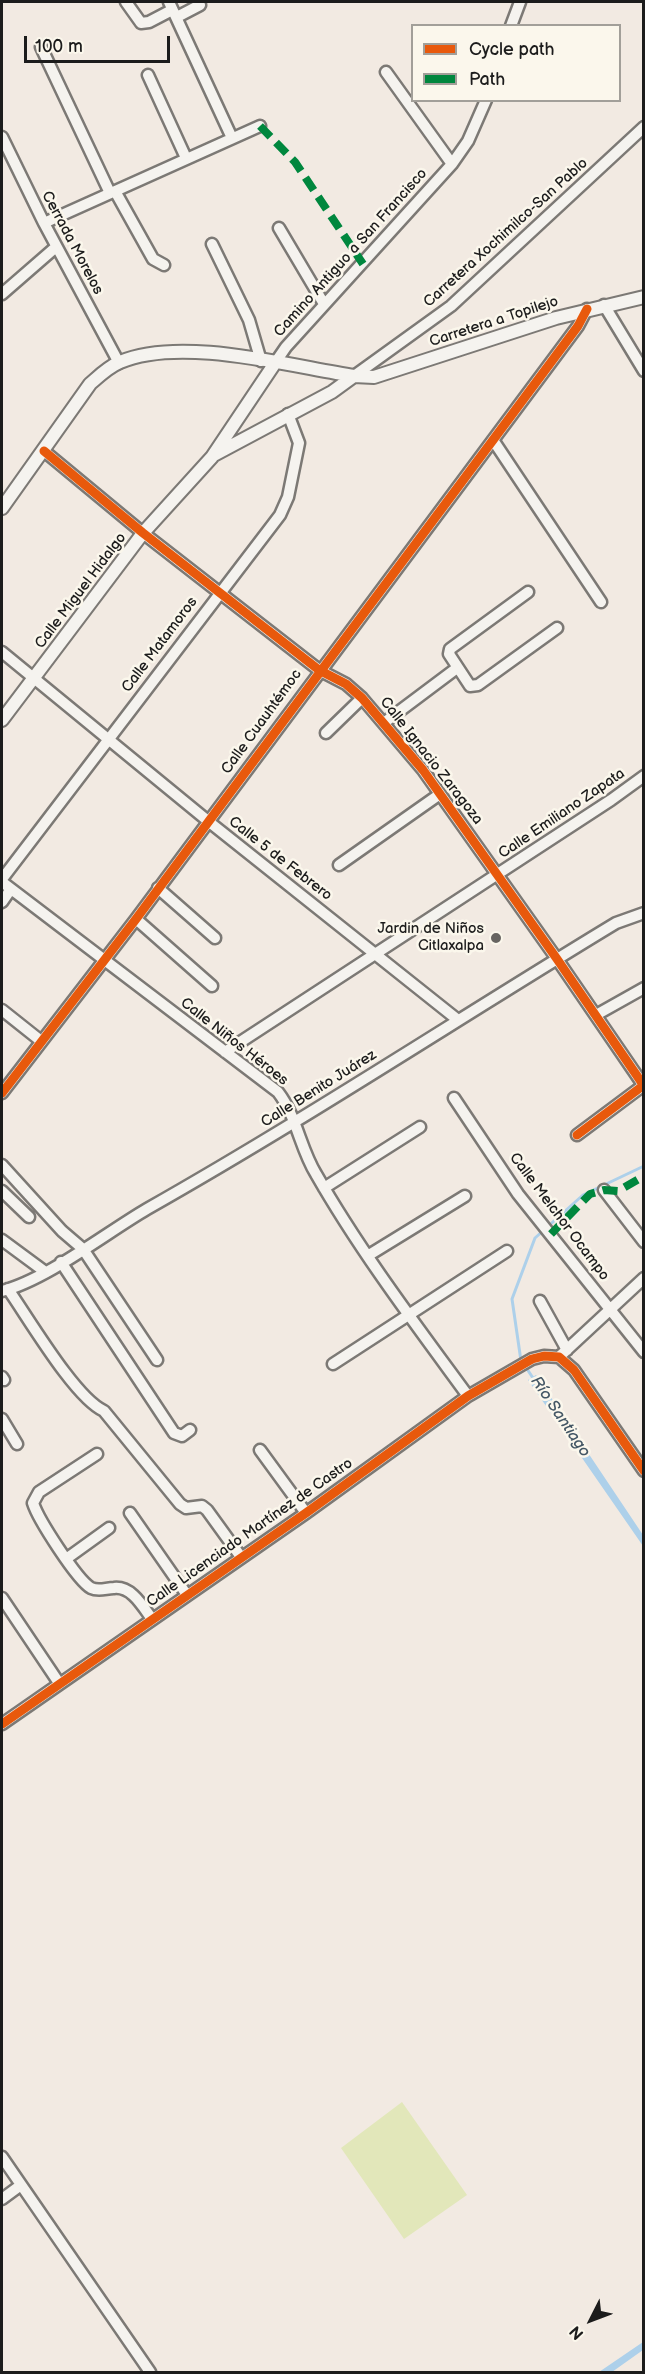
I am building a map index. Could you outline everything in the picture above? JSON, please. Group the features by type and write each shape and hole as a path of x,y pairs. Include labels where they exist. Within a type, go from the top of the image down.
{"main road":[{"name":"Carretera a Topilejo","path":"2,508 90,384 119,363 144,355 182,352 221,354 354,376 374,377 469,344 587,309 644,297"},
{"name":"Calle Miguel Hidalgo","path":"2,720 144,533 212,457 275,363"},
{"name":"Calle Miguel Hidalgo","path":"212,457 332,392 354,376"}],"street":[{"path":"126,2 141,23 149,22 172,9 200,5"},
{"path":"512,24 520,2"},
{"path":"172,9 232,138"},
{"path":"41,47 113,192 153,259 164,265"},
{"path":"386,72 452,164"},
{"path":"148,75 186,158"},
{"name":"Camino Antiguo a San Francisco","path":"275,363 324,304 452,164 468,141 485,102"},
{"path":"44,223 260,126"},
{"name":"Carretera Xochimilco-San Pablo","path":"354,376 451,306 644,127"},
{"name":"Cerrada Morelos","path":"2,137 56,247 119,363"},
{"path":"279,228 324,304"},
{"path":"212,244 249,320 261,360"},
{"path":"2,294 56,247"},
{"path":"604,304 644,371"},
{"name":"Calle Cuauhtémoc","path":"2,1093 136,919 578,326 587,309"},
{"name":"Calle Matamoros","path":"2,881 285,506 299,443 288,414"},
{"path":"493,440 601,602"},
{"name":"Calle Ignacio Zaragoza","path":"44,451 144,533 320,670 346,684 385,722 498,875 643,1086"},
{"path":"528,592 450,649 449,654 470,686 474,688 557,628"},
{"name":"Calle 5 de Febrero","path":"2,652 208,821 458,1020"},
{"path":"385,722 457,668"},
{"path":"326,733 362,698"},
{"name":"Calle Emiliano Zapata","path":"225,1052 498,875 644,776"},
{"path":"339,865 440,794"},
{"name":"Calle Niños Héroes","path":"2,881 278,1092 296,1121 314,1172 410,1316 468,1396"},
{"path":"158,888 215,938"},
{"path":"2,902 11,889"},
{"name":"Calle Benito Juárez","path":"79,1390 5,1290 61,1262 217,1171 616,923 644,913"},
{"path":"136,919 212,986"},
{"path":"596,1015 644,988"},
{"path":"2,1010 42,1041"},
{"path":"577,1135 643,1086"},
{"name":"Calle Melchor Ocampo","path":"454,1098 519,1194 644,1352"},
{"path":"324,1188 420,1127"},
{"path":"2,1165 62,1231 83,1249 158,1360"},
{"path":"604,1190 644,1242"},
{"path":"2,1191 29,1217"},
{"path":"369,1255 465,1196"},
{"path":"2,1240 44,1271"},
{"path":"333,1364 507,1251"},
{"path":"61,1262 174,1433 182,1436 190,1430"},
{"path":"563,1353 644,1278"},
{"path":"540,1301 563,1353 644,1472"},
{"name":"Calle Licenciado Martínez de Castro","path":"2,1724 306,1513 468,1396 532,1359 563,1353"},
{"name":"Calle Licenciado Martínez de Castro","path":"79,1390 93,1406 104,1411 180,1504 186,1508 202,1506 207,1510 241,1557"},
{"path":"2,1419 17,1444"},
{"path":"260,1450 306,1513"},
{"path":"97,1454 39,1492 33,1503 36,1513 66,1559 89,1587 99,1590 117,1587 130,1592 152,1619"},
{"path":"130,1513 187,1595"},
{"path":"66,1559 109,1528"},
{"path":"2,1598 59,1683"},
{"path":"2,2157 150,2373"},
{"path":"2,2199 21,2185"}],"green space":[{"path":"402,2102 467,2195 404,2239 341,2148"}],"water":[{"path":"536,1375 643,1535 643,1546 528,1380"},
{"path":"643,2342 643,2350 612,2372 599,2372"}],"waterway":[{"name":"Río Santiago","path":"521,1361 512,1299 535,1238 583,1195 644,1166"},
{"name":"Río Santiago","path":"525,1366 533,1378"}],"marked path":[{"path":"260,126 295,162 363,264"},
{"path":"551,1234 590,1194 604,1190 618,1191 644,1176"}],"cycle path":[{"path":"2,1093 136,919 578,326 587,309"},
{"path":"44,451 143,533 319,670 346,684 362,698 423,770 644,1086"},
{"path":"577,1135 644,1085"},
{"path":"2,1724 306,1513 468,1396 532,1359 544,1356 559,1357 574,1370 644,1471"}],"place":[{"name":"Jardin de Niños Citlaxalpa","path":"496,938"}]}
